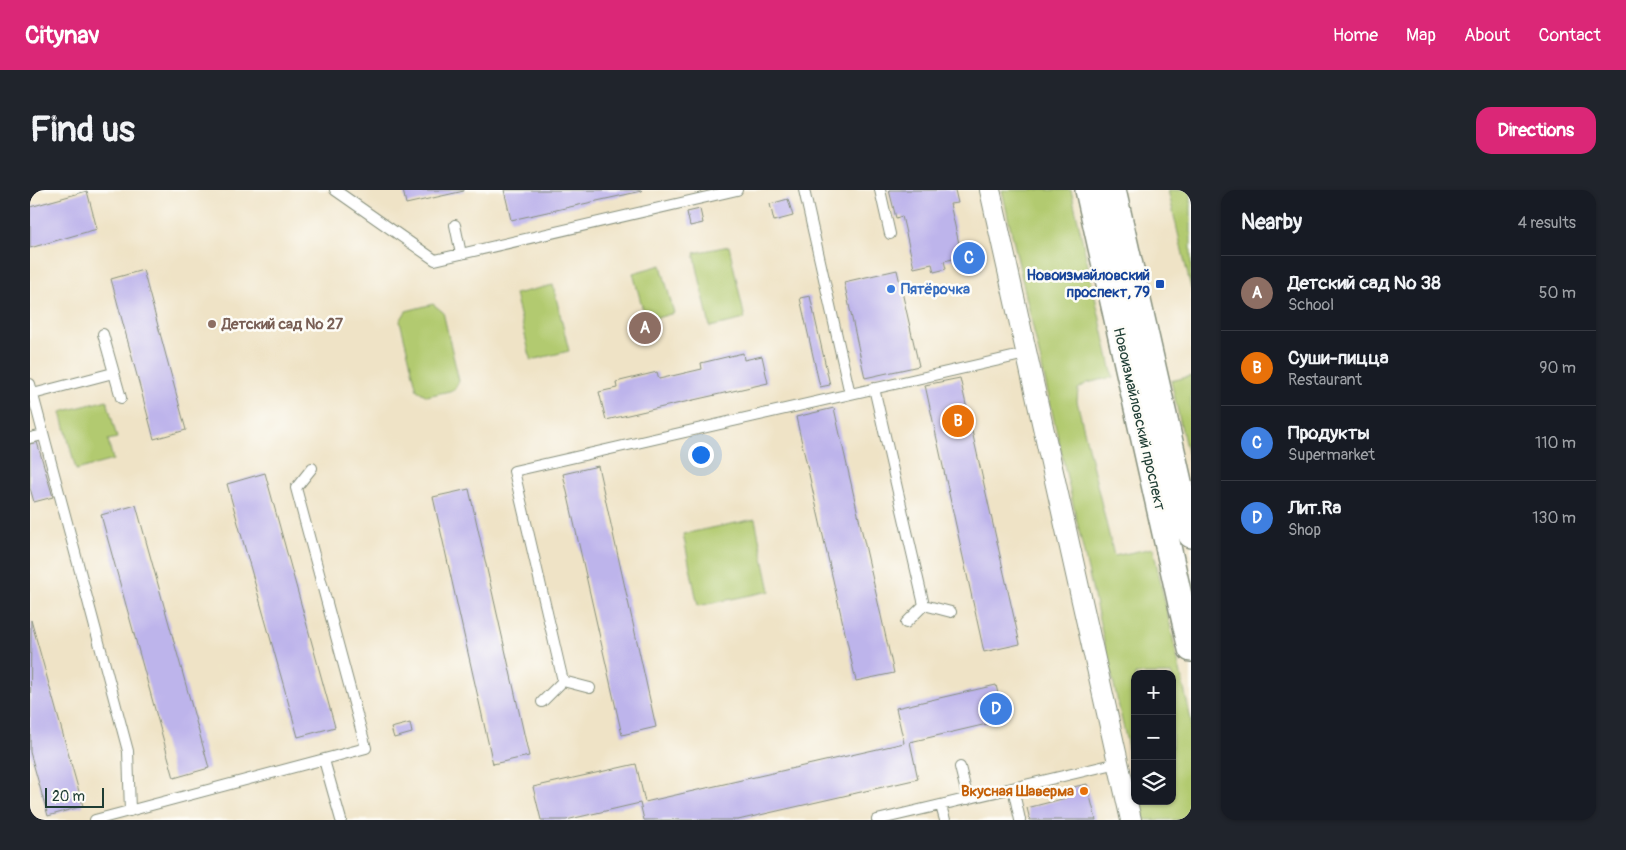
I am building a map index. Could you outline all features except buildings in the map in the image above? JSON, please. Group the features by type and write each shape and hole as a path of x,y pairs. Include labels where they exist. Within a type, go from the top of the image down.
{"street":[{"path":"990,190 1131,820"},
{"name":"Новоизмайловский проспект","path":"1088,190 1191,649"},
{"name":"Новоизмайловский проспект","path":"1113,190 1191,535"}],"lane":[{"path":"335,190 435,260 737,190"},
{"path":"804,190 850,394"},
{"path":"880,190 890,234"},
{"path":"455,225 461,254"},
{"path":"102,334 121,398"},
{"path":"563,681 514,470 1026,354"},
{"path":"114,373 31,389 128,751 130,811"},
{"path":"874,388 924,605"},
{"path":"30,438 43,435"},
{"path":"95,820 366,748 296,488 312,468"},
{"path":"924,605 951,612"},
{"path":"906,622 924,605"},
{"path":"563,681 590,688"},
{"path":"542,702 563,681"},
{"path":"324,760 341,820"},
{"path":"877,820 1118,763"},
{"path":"960,767 968,799"},
{"path":"1013,788 1020,820"},
{"path":"942,806 945,820"}],"green space":[{"path":"1002,190 1071,190 1113,377 1087,383 1078,389 1077,401 1114,556 1153,548 1191,720 1191,820 1144,820 1141,805 1176,805 1176,670 1131,670 1131,760"},
{"path":"1168,190 1191,190 1191,289"},
{"path":"729,246 745,319 710,327 694,253"},
{"path":"661,265 674,313 646,321 633,273"},
{"path":"553,285 569,351 531,360 515,294"},
{"path":"433,304 443,312 459,381 454,390 427,396 417,390 400,321 406,311"},
{"path":"1191,376 1191,470 1171,381"},
{"path":"107,400 117,438 108,440 113,460 76,470 61,412"},
{"path":"755,519 770,591 698,606 683,534"}],"place":[{"name":"Продукты","path":"969,258"},
{"name":"Новоизмайловский проспект, 79","path":"1160,284"},
{"name":"Пятёрочка","path":"891,289"},
{"name":"Детский сад № 27","path":"212,324"},
{"name":"Детский сад № 38","path":"645,328"},
{"name":"Суши-пицца","path":"958,421"},
{"name":"Лит.Ra","path":"996,709"},
{"name":"Вкусная Шаверма","path":"1084,791"}]}
